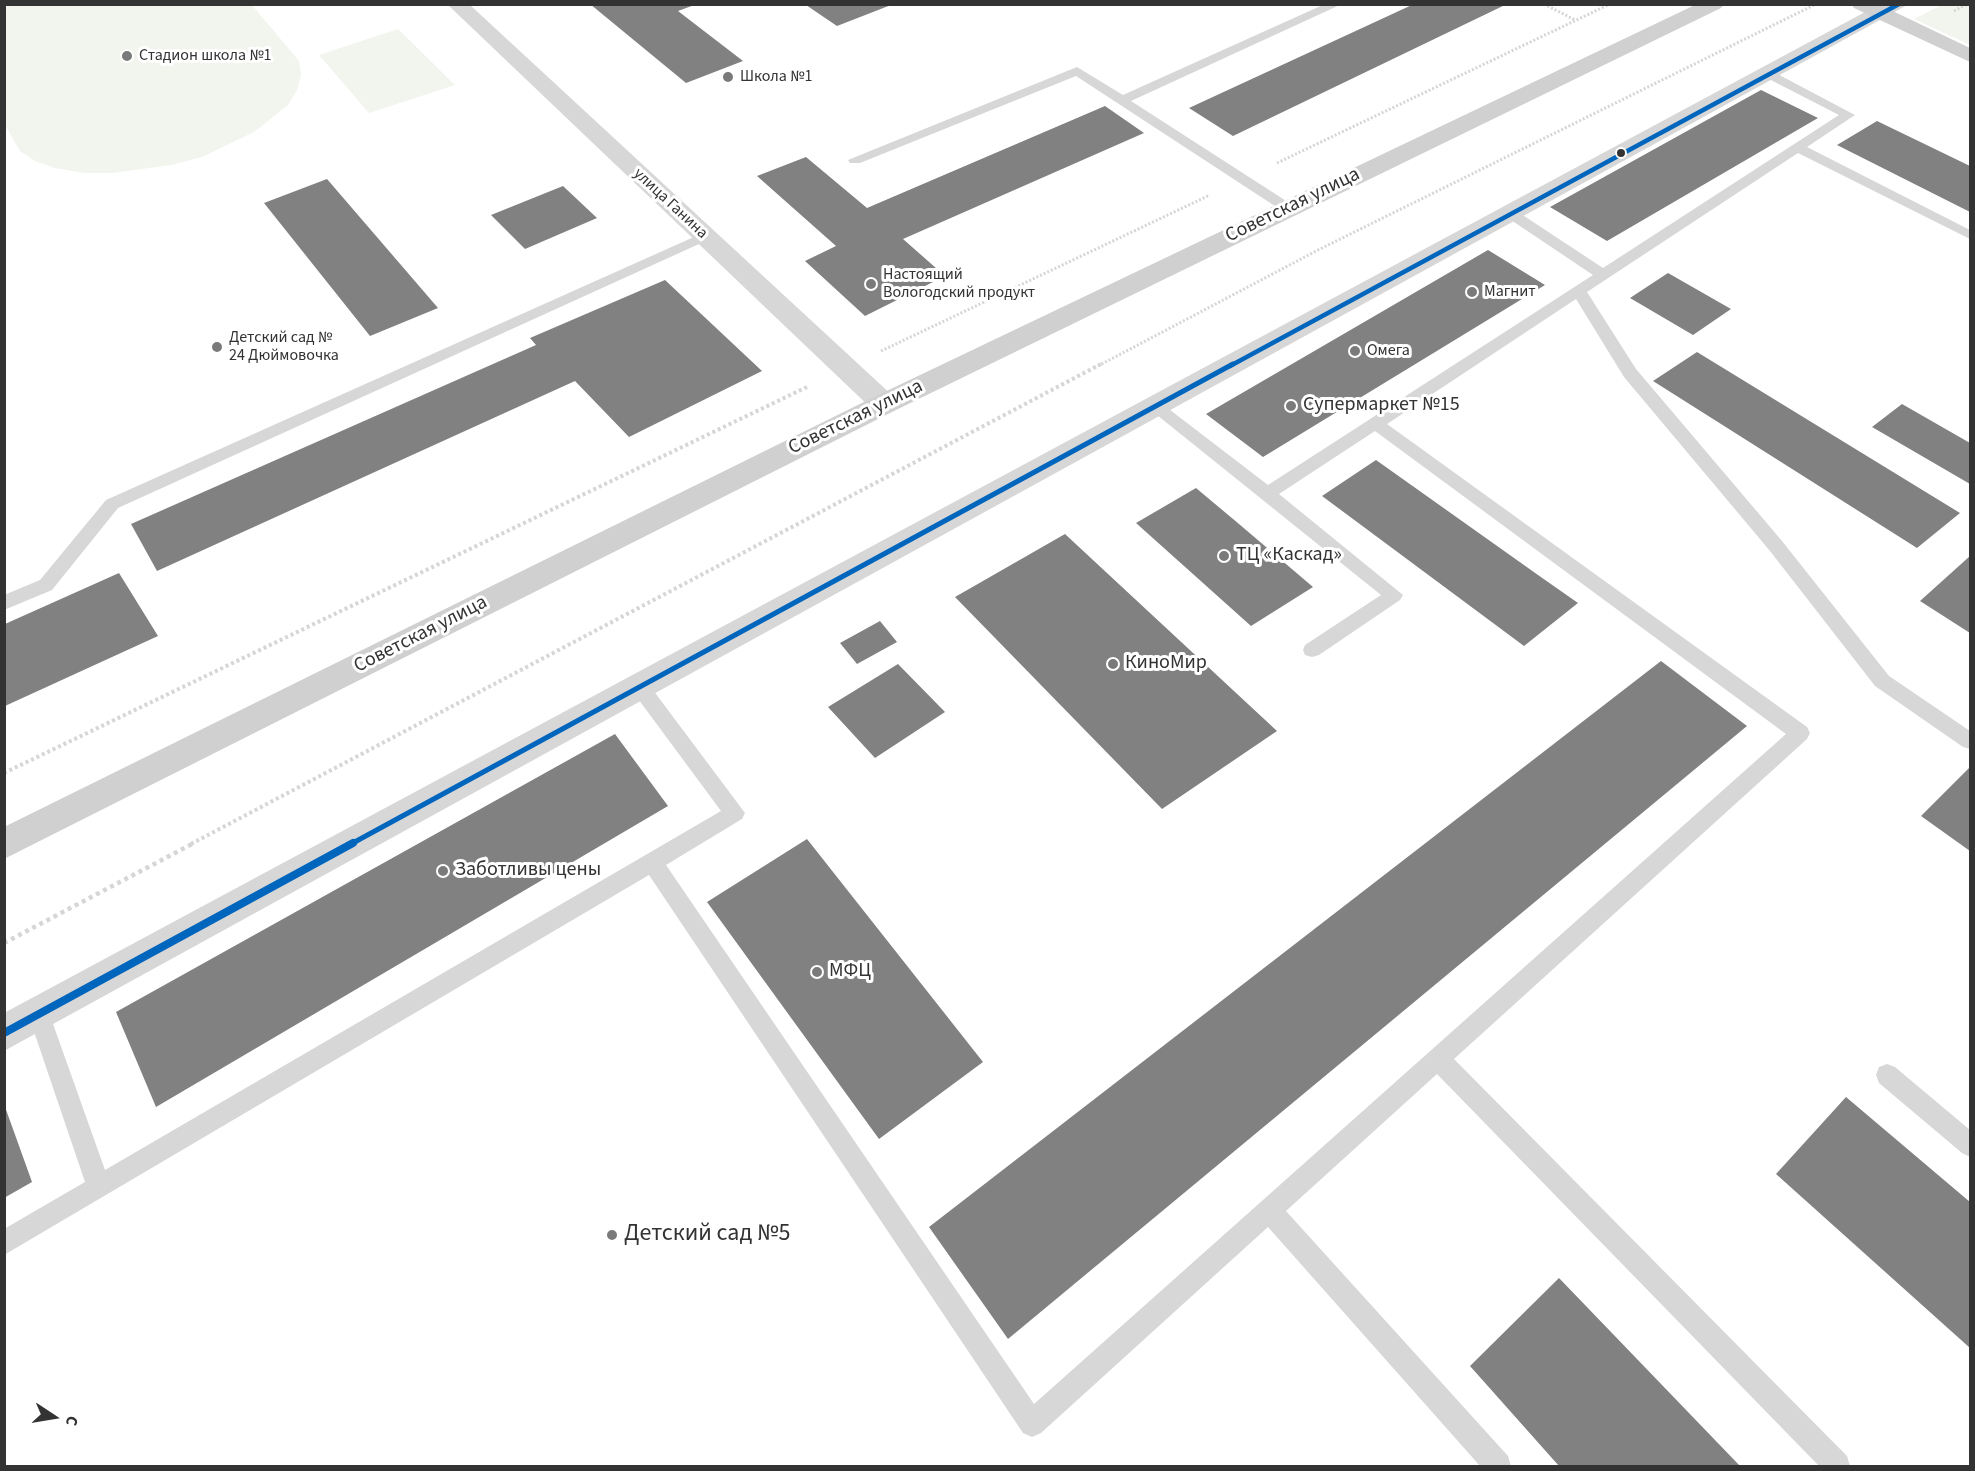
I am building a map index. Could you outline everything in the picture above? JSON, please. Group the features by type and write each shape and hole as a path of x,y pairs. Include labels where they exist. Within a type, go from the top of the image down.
{"main road":[{"name":"Советская улица","path":"4,844 884,404 1714,4"},
{"path":"1880,7 1971,56"}],"street":[{"name":"улица Ганина","path":"457,4 884,404"},
{"path":"4,1033 1768,73 1880,7"}],"lane":[{"path":"1122,100 1336,4"},
{"path":"855,160 1077,71 1289,208"},
{"path":"1267,494 1848,115 1768,73"},
{"path":"1798,148 1971,235"},
{"path":"1510,213 1603,274"},
{"path":"4,603 46,585 112,504 705,236"},
{"path":"1578,291 1630,374 1776,546 1882,681 1971,741"},
{"path":"1155,407 1394,595 1312,651"},
{"path":"652,862 1032,1424 1800,734 1375,423"},
{"path":"4,1243 735,813 640,687"},
{"path":"39,1014 99,1187"},
{"path":"1438,1059 1837,1467"},
{"path":"1887,1076 1971,1145"},
{"path":"1270,1211 1498,1467"}],"path":[{"path":"1544,4 1576,21"},
{"path":"1276,163 1610,4"},
{"path":"4,943 1308,256 1816,4"},
{"path":"4,773 1212,194"}],"shaded area":[{"path":"4,5 252,5 299,61 301,75 297,90 288,105 254,132 202,157 171,165 112,173 84,173 55,168 35,161 20,151 5,125"},
{"path":"1942,5 1970,5 1970,45 1914,19"},
{"path":"398,29 455,85 369,113 319,55"}],"building":[{"path":"590,4 697,4 678,11 743,61 686,83"},
{"path":"1414,4 1507,4 1233,136 1189,108"},
{"path":"806,5 891,5 837,26"},
{"path":"1761,90 1818,118 1607,241 1550,207"},
{"path":"1105,106 1144,133 903,239 945,276 865,316 805,261 836,246 757,176 806,157 867,208"},
{"path":"1877,121 1970,166 1970,212 1837,145"},
{"path":"327,179 438,308 370,336 264,203"},
{"path":"563,186 597,218 525,249 491,215"},
{"path":"1488,250 1545,285 1263,457 1206,414"},
{"path":"1668,273 1731,309 1693,335 1630,298"},
{"path":"665,280 762,371 629,437 575,381 157,571 131,524 536,345 530,338"},
{"path":"1697,352 1960,513 1917,548 1653,381"},
{"path":"1902,404 1970,443 1970,484 1872,427"},
{"path":"1376,460 1578,603 1524,646 1322,496"},
{"name":"ТЦ «Каскад»","path":"1196,488 1313,587 1251,626 1136,523"},
{"name":"КиноМир","path":"1065,534 1277,731 1162,809 955,597"},
{"path":"1970,556 1970,633 1920,601"},
{"path":"119,573 158,636 5,706 5,624"},
{"path":"880,621 897,642 857,664 840,643"},
{"path":"1661,661 1747,726 1008,1339 929,1227"},
{"path":"898,664 945,712 875,758 828,707"},
{"path":"615,734 668,806 156,1107 116,1012"},
{"path":"1970,767 1970,851 1921,816"},
{"path":"807,839 983,1062 879,1139 707,902"},
{"path":"1846,1097 1970,1202 1970,1348 1776,1174"},
{"path":"4,1104 32,1182 4,1198"},
{"path":"1559,1278 1740,1466 1559,1466 1470,1366"}],"transit line":[{"path":"4,1033 1878,13 1899,4"}],"place":[{"name":"Стадион школа №1","path":"127,56"},
{"name":"Школа №1","path":"728,77"},
{"name":"Настоящий Вологодский продукт","path":"871,284"},
{"name":"Магнит","path":"1472,292"},
{"name":"Детский сад № 24 Дюймовочка","path":"217,347"},
{"name":"Омега","path":"1355,351"},
{"name":"Супермаркет №15","path":"1291,406"},
{"name":"ТЦ «Каскад»","path":"1224,556"},
{"name":"КиноМир","path":"1113,664"},
{"name":"Заботливы цены","path":"443,871"},
{"name":"МФЦ","path":"817,972"},
{"name":"Детский сад №5","path":"612,1235"}]}
